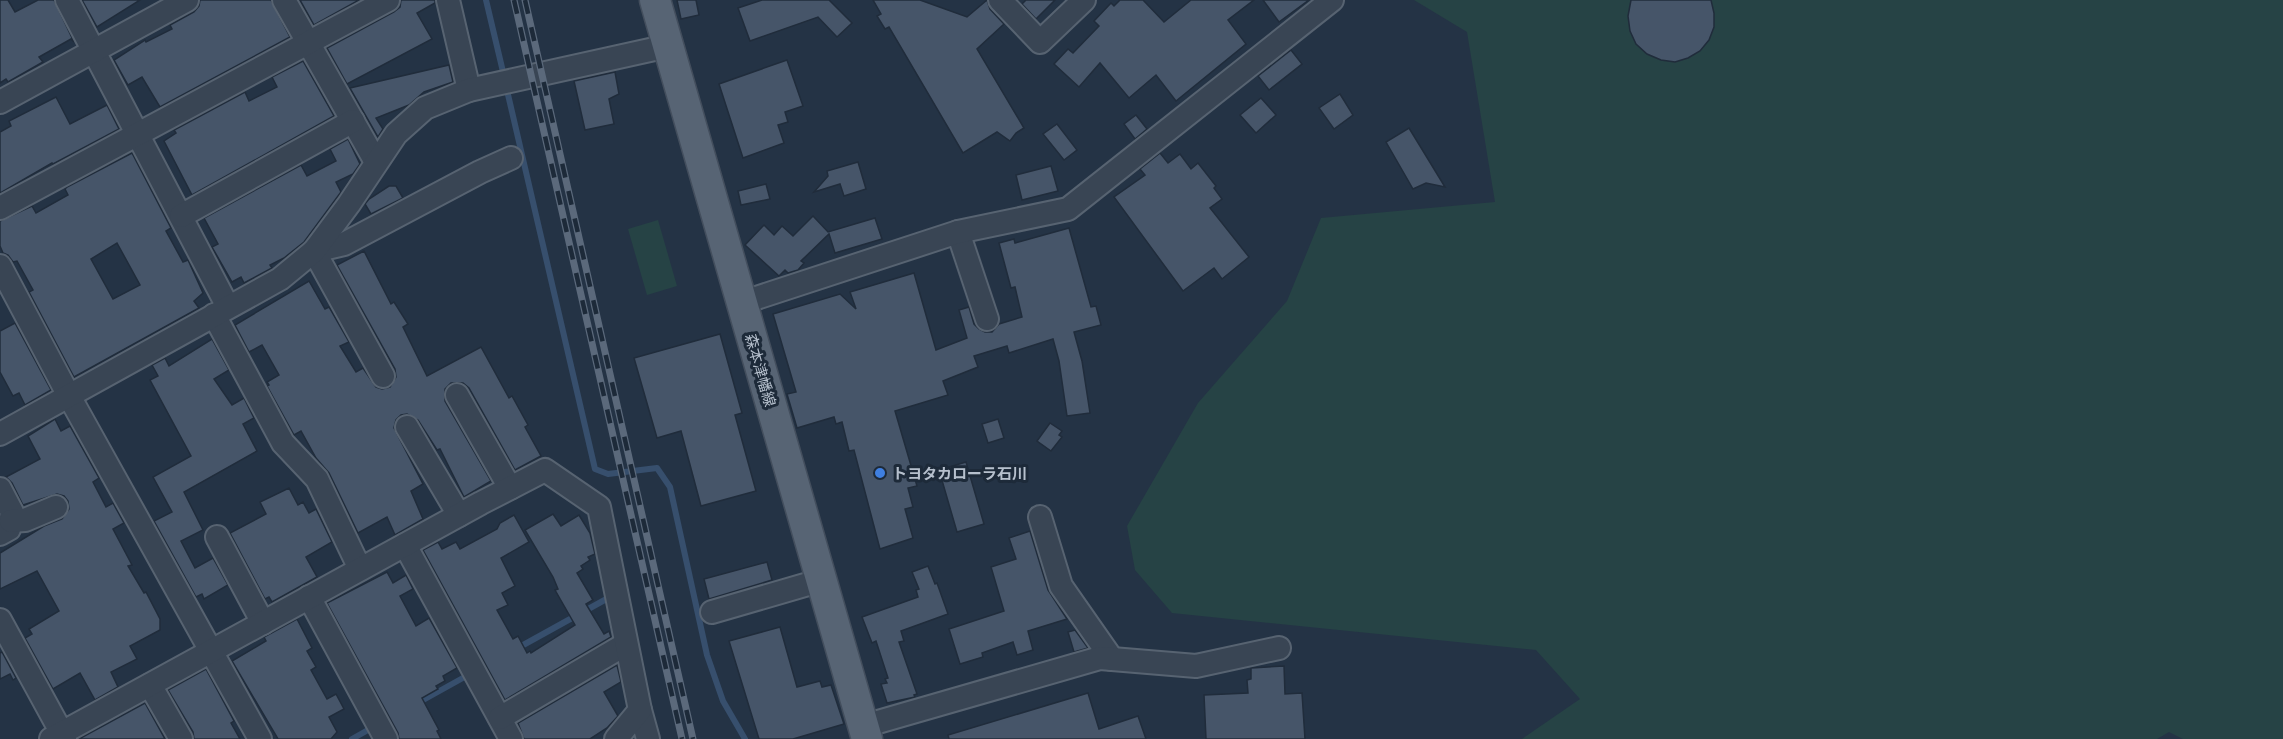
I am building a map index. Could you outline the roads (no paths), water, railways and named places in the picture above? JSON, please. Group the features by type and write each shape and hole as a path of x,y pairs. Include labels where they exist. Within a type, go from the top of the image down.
{"main road":[{"name":"森本津幡線","path":"655,0 865,732"}],"street":[{"path":"67,0 181,216 221,311 283,442 317,479 360,569"},
{"path":"0,102 187,0"},
{"path":"284,0 376,162"},
{"path":"0,208 388,0"},
{"path":"448,0 469,90"},
{"path":"1000,0 1040,42 1084,0"},
{"path":"741,303 958,232 1068,208 1332,0"},
{"path":"0,434 280,279 314,251 396,134 425,108 469,90 668,46"},
{"path":"181,216 353,121"},
{"path":"314,251 344,244 480,172 511,159"},
{"path":"958,232 987,319"},
{"path":"314,251 383,376"},
{"path":"0,266 69,396 260,739"},
{"path":"458,395 510,488"},
{"path":"407,427 459,515"},
{"path":"0,620 60,737 309,597 545,470 599,507 626,644 648,739"},
{"path":"0,489 12,512 5,527"},
{"path":"5,527 56,507"},
{"path":"1040,517 1061,586 1112,659"},
{"path":"217,537 263,623"},
{"path":"405,545 511,739"},
{"path":"712,612 822,580"},
{"path":"309,597 386,739"},
{"path":"500,718 626,644"},
{"path":"865,732 1100,658 1196,666 1280,648"},
{"path":"150,685 181,739"},
{"path":"616,739 640,710"}],"waterway":[{"path":"486,0 504,76"},
{"path":"506,86 595,469 608,474 657,468 670,487 707,655 723,701 745,739"},
{"path":"516,649 610,597"},
{"path":"416,704 470,674"},
{"path":"352,739 375,726"}],"railway":[{"path":"514,0 682,739"},
{"path":"525,0 693,739"}],"place":[{"name":"トヨタカローラ石川","path":"880,473"}]}
